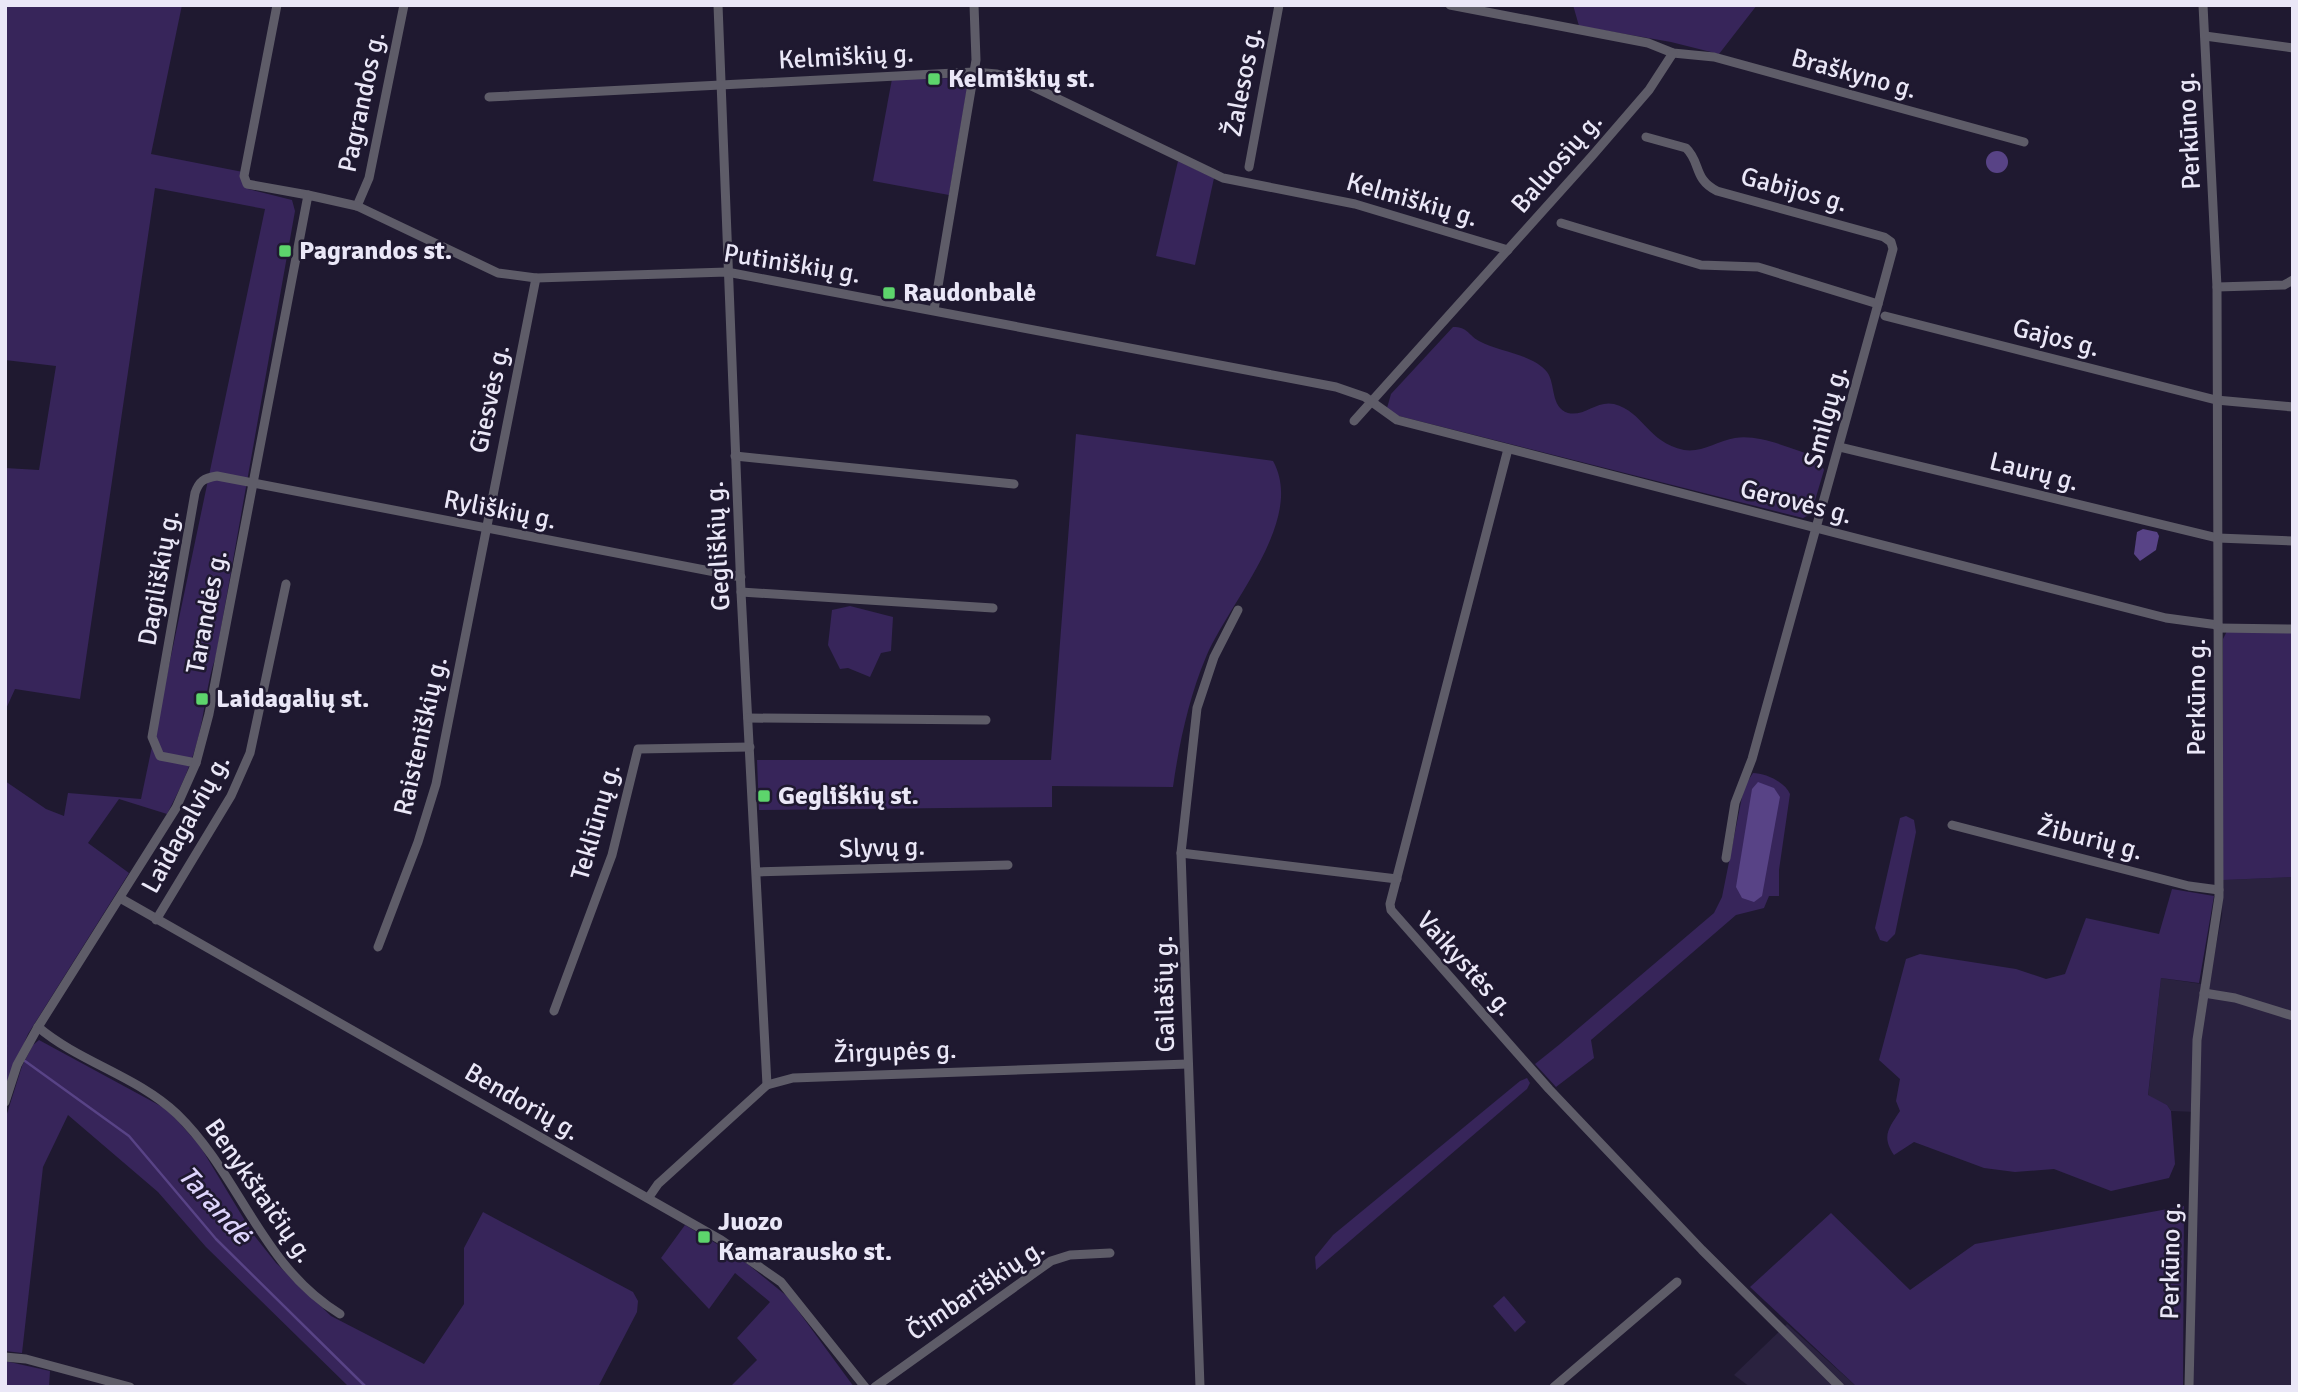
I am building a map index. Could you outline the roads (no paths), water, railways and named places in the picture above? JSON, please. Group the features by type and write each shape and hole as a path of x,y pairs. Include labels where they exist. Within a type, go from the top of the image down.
{"street":[{"path":"277,5 244,176 247,184 308,195"},
{"name":"Pagrandos g.","path":"357,206 369,178 404,5"},
{"name":"Gegliškių g.","path":"718,5 741,592 767,1085"},
{"path":"934,310 974,72 974,5"},
{"name":"Žalesos g.","path":"1249,167 1279,5"},
{"name":"Braškyno g.","path":"1450,5 1648,43 1673,53 1714,57 2024,142"},
{"name":"Perkūno g.","path":"2189,1387 2197,1040 2215,935 2219,890 2217,287 2203,5"},
{"path":"2205,36 2293,48"},
{"name":"Baluosių g.","path":"1354,421 1649,90 1673,53"},
{"name":"Kelmiškių g.","path":"489,97 974,72 997,74 1021,81 1223,178 1355,204 1508,250"},
{"name":"Gabijos g.","path":"1646,137 1686,148 1691,152 1698,175 1717,191 1884,237 1891,242 1893,249 1878,304"},
{"name":"Putiniškių g.","path":"308,195 357,206 484,268 536,278 727,272 1336,387 1359,394 1371,402"},
{"name":"Tarandės g.","path":"5,1102 17,1065 37,1027 176,808 196,763 209,714 308,195"},
{"path":"1561,223 1701,265 1758,267 1878,304"},
{"name":"Giesvės g.","path":"485,529 536,278"},
{"path":"2217,287 2277,286 2293,280"},
{"name":"Smilgų g.","path":"1726,858 1735,803 1752,759 1878,304"},
{"name":"Gajos g.","path":"1885,316 2216,400 2293,407"},
{"name":"Gerovės g.","path":"1371,402 1396,420 2166,618 2218,626 2293,629"},
{"name":"Laurų g.","path":"1840,447 2218,538 2293,541"},
{"name":"Vaikystės g.","path":"1508,449 1390,904 1396,918 1549,1089 1702,1250 1840,1387"},
{"path":"735,456 1014,484"},
{"name":"Dagiliškių g.","path":"196,763 160,756 152,737 199,482 217,476 253,484"},
{"name":"Ryliškių g.","path":"253,484 741,577"},
{"name":"Raisteniškių g.","path":"379,947 418,842 436,784 485,529"},
{"name":"Laidagalvių g.","path":"156,919 231,796 250,753 286,584"},
{"path":"741,592 993,608"},
{"name":"Gailašių g.","path":"1200,1387 1181,853 1197,708 1214,657 1238,610"},
{"path":"748,718 986,720"},
{"name":"Tekliūnų g.","path":"554,1011 612,855 638,749 750,747"},
{"name":"Žiburių g.","path":"1952,825 2189,886 2219,890"},
{"path":"1181,853 1397,879"},
{"name":"Slyvų g.","path":"757,872 1009,865"},
{"name":"Bendorių g.","path":"120,898 721,1240 781,1282 865,1387"},
{"path":"2204,993 2235,998 2293,1016"},
{"name":"Benykštaičių g.","path":"37,1027 57,1043 155,1097 175,1112 202,1141 284,1267 307,1290 340,1314"},
{"name":"Žirgupės g.","path":"767,1085 826,1075 1188,1064"},
{"path":"649,1197 659,1184 767,1085"},
{"name":"Čimbariškių g.","path":"875,1387 1051,1261 1070,1255 1110,1253"},
{"path":"1554,1387 1677,1282"},
{"path":"5,1357 26,1359 130,1387"}],"waterway":[{"name":"Tarandė","path":"25,1061 129,1136 216,1239 366,1387"}],"place":[{"name":"Kelmiškių st.","path":"934,79"},
{"name":"Pagrandos st.","path":"285,251"},
{"name":"Raudonbalė","path":"889,293"},
{"name":"Laidagalių st.","path":"202,699"},
{"name":"Gegliškių st.","path":"764,796"},
{"name":"Juozo Kamarausko st.","path":"704,1237"}]}
